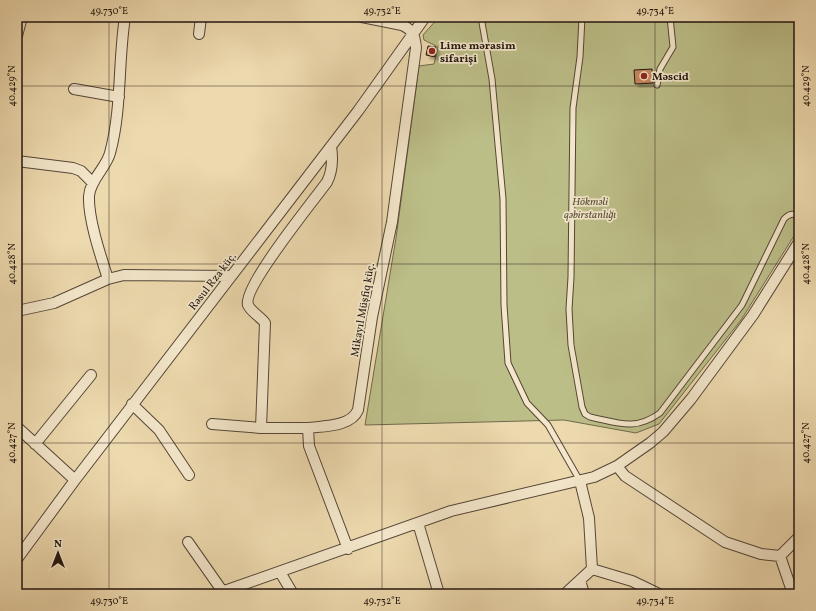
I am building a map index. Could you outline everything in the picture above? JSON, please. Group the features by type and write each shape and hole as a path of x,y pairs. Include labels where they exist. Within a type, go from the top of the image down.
{"street":[{"path":"17,36 22,17"},
{"path":"108,279 99,250 89,195 93,184 110,154 118,97 125,17"},
{"path":"199,34 201,17"},
{"path":"362,17 402,25 413,32"},
{"name":"Rəsul Rza küç.","path":"18,556 132,404 331,146 425,17"},
{"name":"Mikayıl Müşfiq küç.","path":"212,424 261,428 308,428 350,421 355,417 358,410 372,317 392,222 416,56 415,37 413,32"},
{"path":"74,89 118,97"},
{"path":"261,428 265,323 248,306 248,300 257,278 327,182 332,172 333,156 331,146"},
{"path":"17,161 73,168 81,171 93,184"},
{"path":"188,542 220,593 348,549 450,511 580,480 603,473 650,443 663,432 691,399 753,315 799,242"},
{"path":"17,311 54,303 108,279 138,274 231,276"},
{"path":"35,444 91,376"},
{"path":"132,404 159,430 189,475"},
{"path":"17,427 75,480"},
{"path":"308,428 309,446 348,549"},
{"path":"616,466 625,476 725,542 761,554 780,556"},
{"path":"580,480 589,518 592,569"},
{"path":"418,523 440,594"},
{"path":"780,556 799,537"},
{"path":"780,556 793,594"},
{"path":"565,594 592,569"},
{"path":"592,569 632,581 659,594"},
{"path":"280,572 292,594"},
{"path":"580,580 584,594"}],"lane":[{"path":"481,17 492,79 503,199 504,305 508,363 527,403 548,425 580,480"},
{"path":"582,17 580,57 573,108 571,277 569,309 572,345 582,407 585,414 590,418 628,424 642,424 660,413 742,305 784,219 788,215 793,214 799,216"},
{"path":"657,85 660,69 673,47 670,17"}],"green space":[{"name":"Hökməli qəbirstanlığı","path":"439,17 799,17 799,228 741,320 659,424 636,433 564,420 365,425 396,238 419,66 434,64 438,47 424,40 423,35"}],"building":[{"path":"428,46 436,47 435,57 426,55"},
{"path":"652,69 653,83 635,84 634,70"}],"place":[{"name":"Lime mərasim sifarişi","path":"432,51"},
{"name":"Məscid","path":"644,76"}]}
